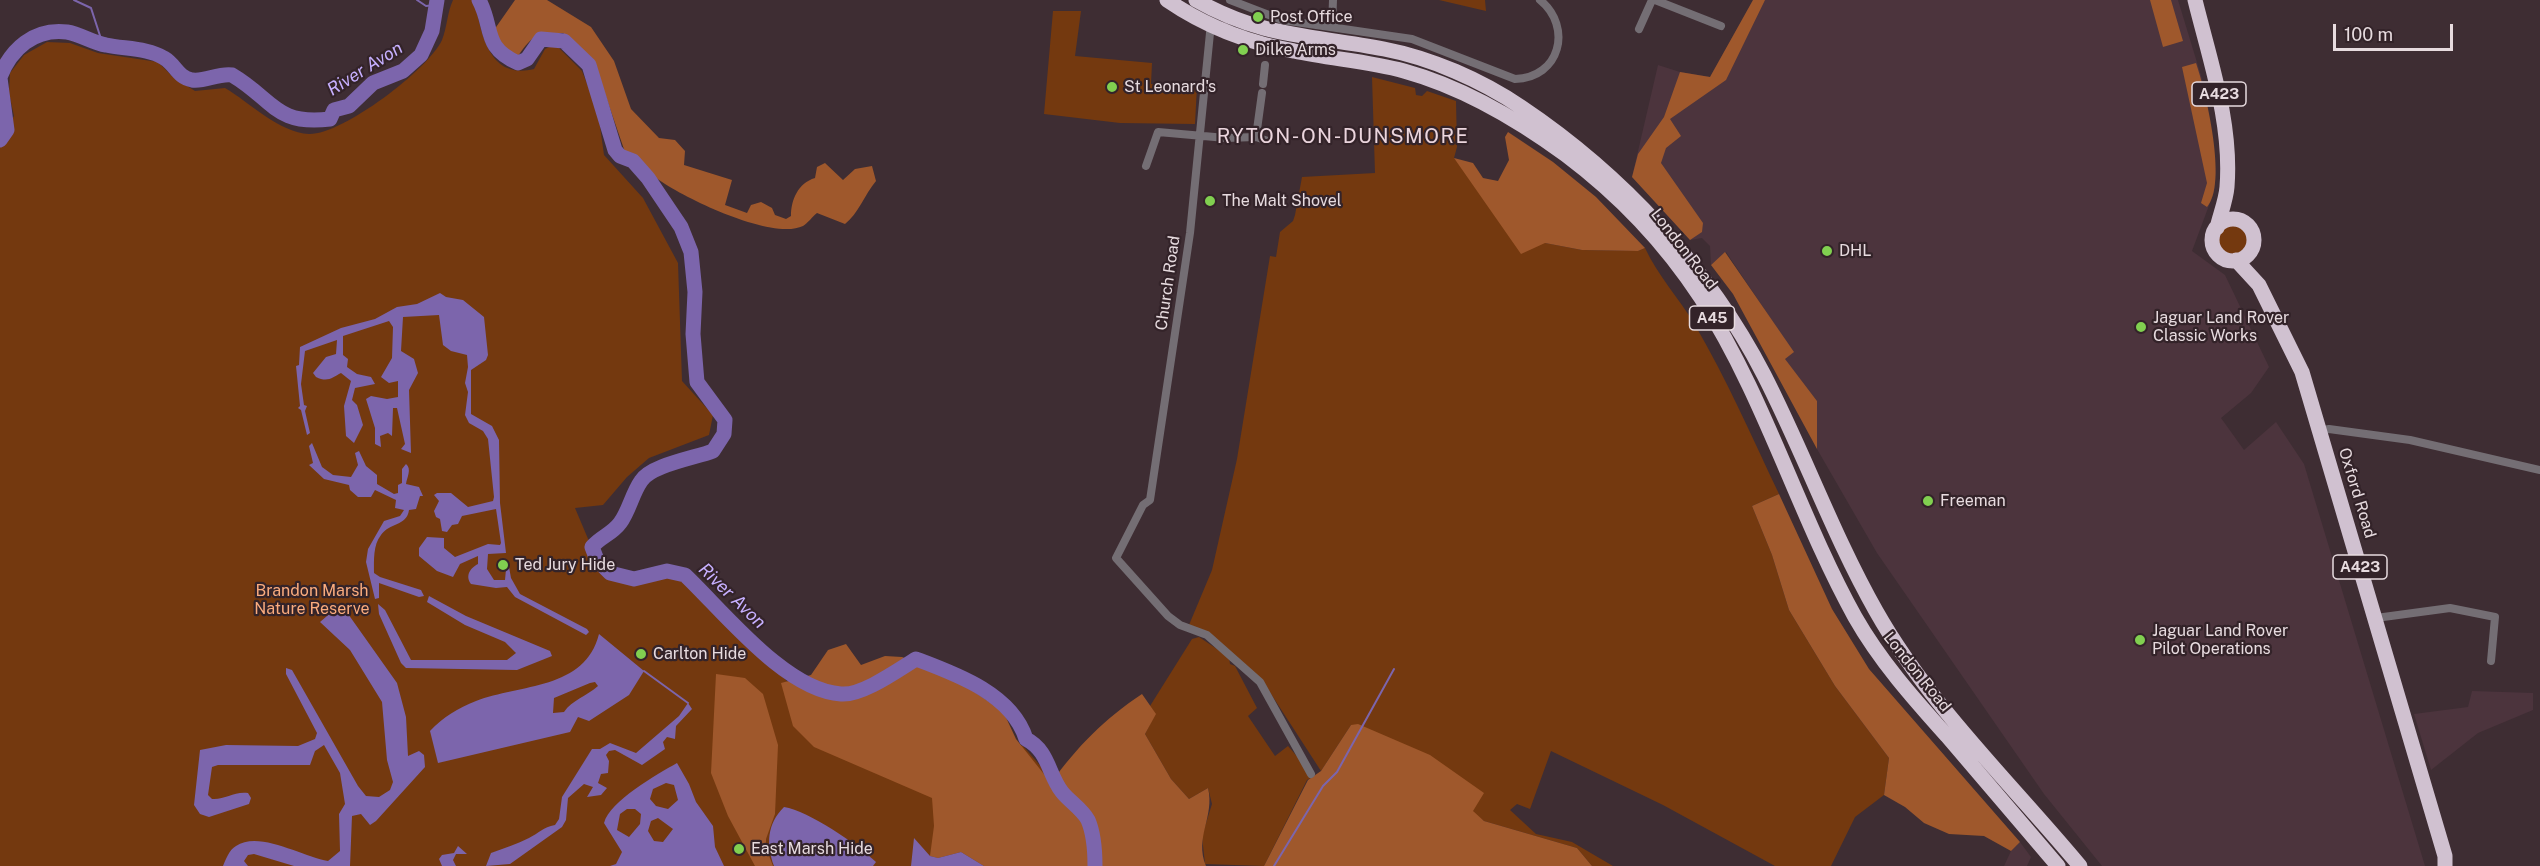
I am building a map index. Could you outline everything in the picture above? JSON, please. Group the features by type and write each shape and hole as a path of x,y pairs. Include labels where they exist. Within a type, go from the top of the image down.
{"highway":[{"name":"London Road","path":"1167,0 1212,25 1266,45 1385,67 1438,82 1509,117 1540,137 1595,178 1624,205 1679,269 1721,332 1745,378 1835,577 1880,658 2058,866"},
{"name":"A423","path":"2195,0 2223,112 2228,147 2227,189 2217,228"},
{"name":"London Road","path":"1199,2 1270,32 1388,50 1446,68 1517,104 1548,126 1640,206 1696,270 1736,328 1762,372 1856,572 1900,649 1927,686 2079,866"},
{"name":"A423","path":"2227,189 2235,210 2244,222"},
{"path":"2232,219 2244,222 2252,232 2253,245 2247,255 2236,260 2224,258 2215,249 2213,236 2217,228 2232,219"},
{"name":"Oxford Road","path":"2253,245 2259,285"},
{"name":"Oxford Road","path":"2236,260 2259,285 2302,372 2447,862"}],"street":[{"path":"1230,0 1282,20 1412,39 1509,78 1534,75 1548,65 1559,38 1556,17 1540,0"},
{"path":"1332,27 1333,0"},
{"path":"1640,30 1653,0 1721,26"},
{"path":"1199,2 1212,25"},
{"name":"Church Road","path":"1212,25 1206,55 1190,233 1149,500 1143,505 1116,558 1168,616 1180,625 1207,635 1260,682 1311,774"},
{"path":"1256,137 1265,65"},
{"path":"1146,166 1158,132 1199,136 1256,137 1268,141"},
{"path":"2319,431 2330,429 2410,440 2540,470"},
{"path":"2376,618 2450,608 2495,617 2491,661"}],"shaded area":[{"path":"515,0 547,0 591,27 614,61 631,109 659,138 675,140 685,151 684,165 732,180 725,205 747,213 751,205 761,202 772,208 775,215 786,219 791,216 792,204 800,188 815,178 817,167 825,163 843,180 855,169 872,166 876,181 854,215 845,224 817,213 803,226 789,229 770,227 727,215 685,195 655,177 626,155 594,62 563,33 548,34 532,39 518,56 503,48 494,30"},
{"path":"1753,0 2178,0 2206,92 2216,172 2214,192 2192,251 2225,275 2269,367 2251,393 2221,418 2244,450 2276,422 2304,464 2425,866 2102,866 2044,794 1877,553 1817,449 1817,401 1784,359 1793,352 1726,252 1711,265 1710,246 1702,238 1690,240 1632,177 1658,65 1680,72 1710,77"},
{"path":"1753,0 1765,0 1726,80 1670,119 1681,136 1666,148 1661,163 1703,223 1702,232 1690,240 1632,177 1638,154 1664,117 1680,72 1710,77"},
{"path":"2150,0 2171,0 2183,41 2163,47"},
{"path":"2196,63 2205,94 2215,159 2216,179 2213,195 2207,207 2201,203 2207,183 2182,67"},
{"path":"1508,132 1553,162 1596,197 1645,248 1638,251 1582,250 1545,243 1521,254 1454,158 1473,163 1483,178 1498,181 1509,160 1505,137"},
{"path":"1725,252 1794,352 1785,359 1817,401 1817,449 1733,294 1711,265"},
{"path":"440,293 446,297 463,300 484,317 488,355 486,360 471,370 471,414 492,426 499,440 500,503 506,553 488,554 487,569 494,580 505,580 506,569 509,567 511,578 520,594 587,629 589,632 586,635 515,597 507,587 496,588 471,584 468,575 478,564 478,556 460,564 453,577 437,571 419,556 419,548 427,537 444,538 444,548 455,557 488,544 500,545 501,543 496,509 462,516 458,524 452,525 447,532 442,531 440,519 436,517 434,511 439,501 434,495 437,493 451,493 468,507 493,501 494,497 488,439 483,431 469,423 465,415 468,392 465,383 468,367 467,355 451,351 443,345 439,315 403,317 401,351 414,359 418,373 409,390 411,453 401,449 405,444 397,408 393,408 392,436 388,433 380,436 381,447 375,444 375,428 366,399 371,396 387,399 398,397 398,381 389,383 381,377 392,358 393,327 389,321 343,336 343,355 348,359 347,367 357,374 371,377 375,384 355,388 352,400 357,405 363,425 354,443 346,436 344,406 351,381 341,373 330,379 324,379 316,377 313,373 326,357 336,354 337,340 305,351 301,384 304,405 307,406 305,411 310,433 307,435 301,410 298,408 300,406 296,366 299,365 300,347 341,328 375,319 397,307 417,304"},
{"path":"312,443 322,467 333,475 351,477 358,465 355,453 359,451 366,466 377,475 377,484 394,494 398,493 398,485 402,483 402,469 406,464 408,466 406,484 419,487 423,496 420,496 416,509 409,510 405,519 388,528 378,539 374,553 374,573 421,590 424,596 419,597 379,583 379,598 375,599 366,562 368,549 384,521 400,516 404,510 395,508 396,500 375,490 371,497 358,497 350,490 349,485 324,479 309,465 313,463 309,446"},
{"path":"1779,494 1832,609 1869,669 2020,842 2011,851 1984,836 1949,834 1924,823 1905,807 1884,795 1889,758 1835,686 1789,610 1772,555 1752,506"},
{"path":"429,596 466,616 550,651 552,656 517,670 406,668 401,663 379,614 378,604 385,610 411,660 507,660 516,653 505,642 465,625 427,602"},
{"path":"341,604 397,683 406,717 408,756 419,751 424,755 425,767 376,821 370,825 361,814 352,816 350,866 294,866 254,854 248,855 244,861 248,866 223,866 231,850 246,842 269,843 328,861 340,851 339,814 345,804 340,773 324,745 315,751 310,765 218,765 212,767 208,795 212,799 248,793 251,798 249,804 209,817 200,814 194,805 200,750 226,745 298,746 315,739 317,733 286,674 286,668 292,670 358,786 366,796 379,797 390,790 393,782 387,760 382,702 350,650 320,622"},
{"path":"599,634 644,671 629,695 589,721 578,717 570,732 438,763 430,731 446,717 476,701 549,682 566,675 580,666 592,652","holes":["595,682 598,686 571,704 564,712 553,713 554,698"]},
{"path":"846,644 861,665 885,656 902,657 952,677 1003,711 1016,739 1051,783 1092,734 1115,713 1142,694 1156,714 1145,734 1171,779 1189,799 1208,788 1209,808 1202,846 1206,866 984,866 961,852 938,858 930,856 934,826 932,798 814,747 793,726 781,683 811,675 828,650"},
{"path":"716,674 745,678 763,694 778,745 775,814 766,839 766,848 773,866 755,866 728,816 711,773"},
{"path":"2472,691 2533,693 2533,710 2478,733 2431,770 2414,714 2468,707"},
{"path":"688,703 692,709 676,726 675,739 667,737 663,742 665,749 642,765 615,750 609,751 606,755 609,761 608,773 601,774 598,783 607,788 601,795 587,797 593,787 584,784 568,798 566,820 562,827 510,864 486,866 491,853 555,825 559,819 562,797 592,749 600,749 610,743 636,753 679,716"},
{"path":"1358,724 1430,755 1484,793 1473,811 1484,821 1577,848 1592,866 1264,866 1308,780 1321,771 1351,725"},
{"path":"677,763 696,802 713,826 715,847 724,866 610,866 616,864 622,852 604,823 608,815 635,789","holes":["666,783 674,785 678,800 668,809 656,806 650,799 653,789","627,809 635,809 641,814 640,824 629,837 617,830 620,814","658,818 673,829 663,842 654,841 648,831 651,821"]},
{"path":"784,807 806,815 832,829 876,862 873,866 774,866 769,842 771,827"},
{"path":"914,838 930,856 938,858 961,852 984,866 911,866"},
{"path":"2020,842 2031,857 2027,866 2004,866 2011,851"},
{"path":"458,846 467,854 456,854 453,860 456,866 442,866 439,859 442,855 454,853"}],"green space":[{"name":"Brandon Marsh Nature Reserve","path":"453,0 474,0 484,39 497,61 506,68 519,71 534,69 545,49 555,44 582,71 598,112 604,155 643,198 678,263 682,381 713,415 709,435 649,458 627,477 603,505 575,508 597,560 610,573 634,579 667,571 685,575 768,658 797,694 1023,746 1087,819 1085,866 0,866 0,78 7,129 14,116 9,93 10,73 24,55 47,42 70,43 98,53 158,62 173,77 195,91 225,88 276,123 309,134 342,124 362,113 383,99 420,67 434,53 442,40"},
{"path":"1439,0 1485,0 1486,11"},
{"path":"1053,11 1081,11 1075,56 1152,63 1151,84 1197,86 1195,124 1120,123 1044,114"},
{"path":"1372,77 1415,88 1416,95 1422,96 1427,91 1456,101 1457,147 1454,158 1545,243 1582,250 1638,251 1645,248 1695,325 1729,388 1779,494 1752,506 1772,555 1789,610 1835,686 1889,758 1884,795 1855,817 1831,866 1775,866 1663,805 1551,751 1530,809 1517,804 1510,810 1536,834 1572,842 1613,866 1592,866 1577,848 1484,821 1351,725 1321,771 1262,680 1189,625 1212,570 1237,459 1270,256 1276,257 1280,232 1293,221 1302,177 1375,173"},
{"path":"2233,224 2244,228 2248,239 2244,250 2233,254 2222,250 2218,239 2222,228"},
{"path":"1199,637 1229,657 1230,664 1235,666 1257,708 1248,716 1275,756 1288,746 1314,776 1307,780 1264,866 1205,864 1202,836 1212,804 1208,788 1189,799 1171,779 1145,734 1155,714 1150,706 1192,639"}],"waterway":[{"path":"74,0 91,8 103,45"},
{"path":"417,0 426,6 435,5"},
{"name":"River Avon","path":"0,77 10,58 25,42 44,33 67,32 101,44 158,55 168,61 180,74 192,80 232,75 276,109 286,114 312,120 330,119 334,110 349,106 373,83 403,71 421,55 432,31 437,0"},
{"name":"River Avon","path":"479,0 494,43 507,57 518,63 527,59 541,39 564,41 589,65 615,150 620,156 633,161 648,178 681,227 691,252 695,292 693,334 697,382 725,420 724,434 713,451 663,466 646,475 620,523 592,547 597,560 610,573 634,579 667,571 685,575 737,628 778,665 820,690 850,694 869,687 916,659 981,688 1009,710 1019,723 1026,739 1034,744 1044,756 1062,792 1088,820 1093,837 1095,866"},
{"name":"River Avon","path":"0,78 7,130 0,140"},
{"path":"1274,866 1323,786 1337,772 1394,669"},
{"path":"644,671 688,703"}],"place":[{"name":"Post Office","path":"1258,17"},
{"name":"Dilke Arms","path":"1243,50"},
{"name":"St Leonard's","path":"1112,87"},
{"name":"The Malt Shovel","path":"1210,201"},
{"name":"DHL","path":"1827,251"},
{"name":"Jaguar Land Rover Classic Works","path":"2141,327"},
{"name":"Freeman","path":"1928,501"},
{"name":"Ted Jury Hide","path":"503,565"},
{"name":"Jaguar Land Rover Pilot Operations","path":"2140,640"},
{"name":"Carlton Hide","path":"641,654"},
{"name":"East Marsh Hide","path":"739,849"}],"district":[{"name":"RYTON-ON-DUNSMORE","path":"1343,137"}]}
